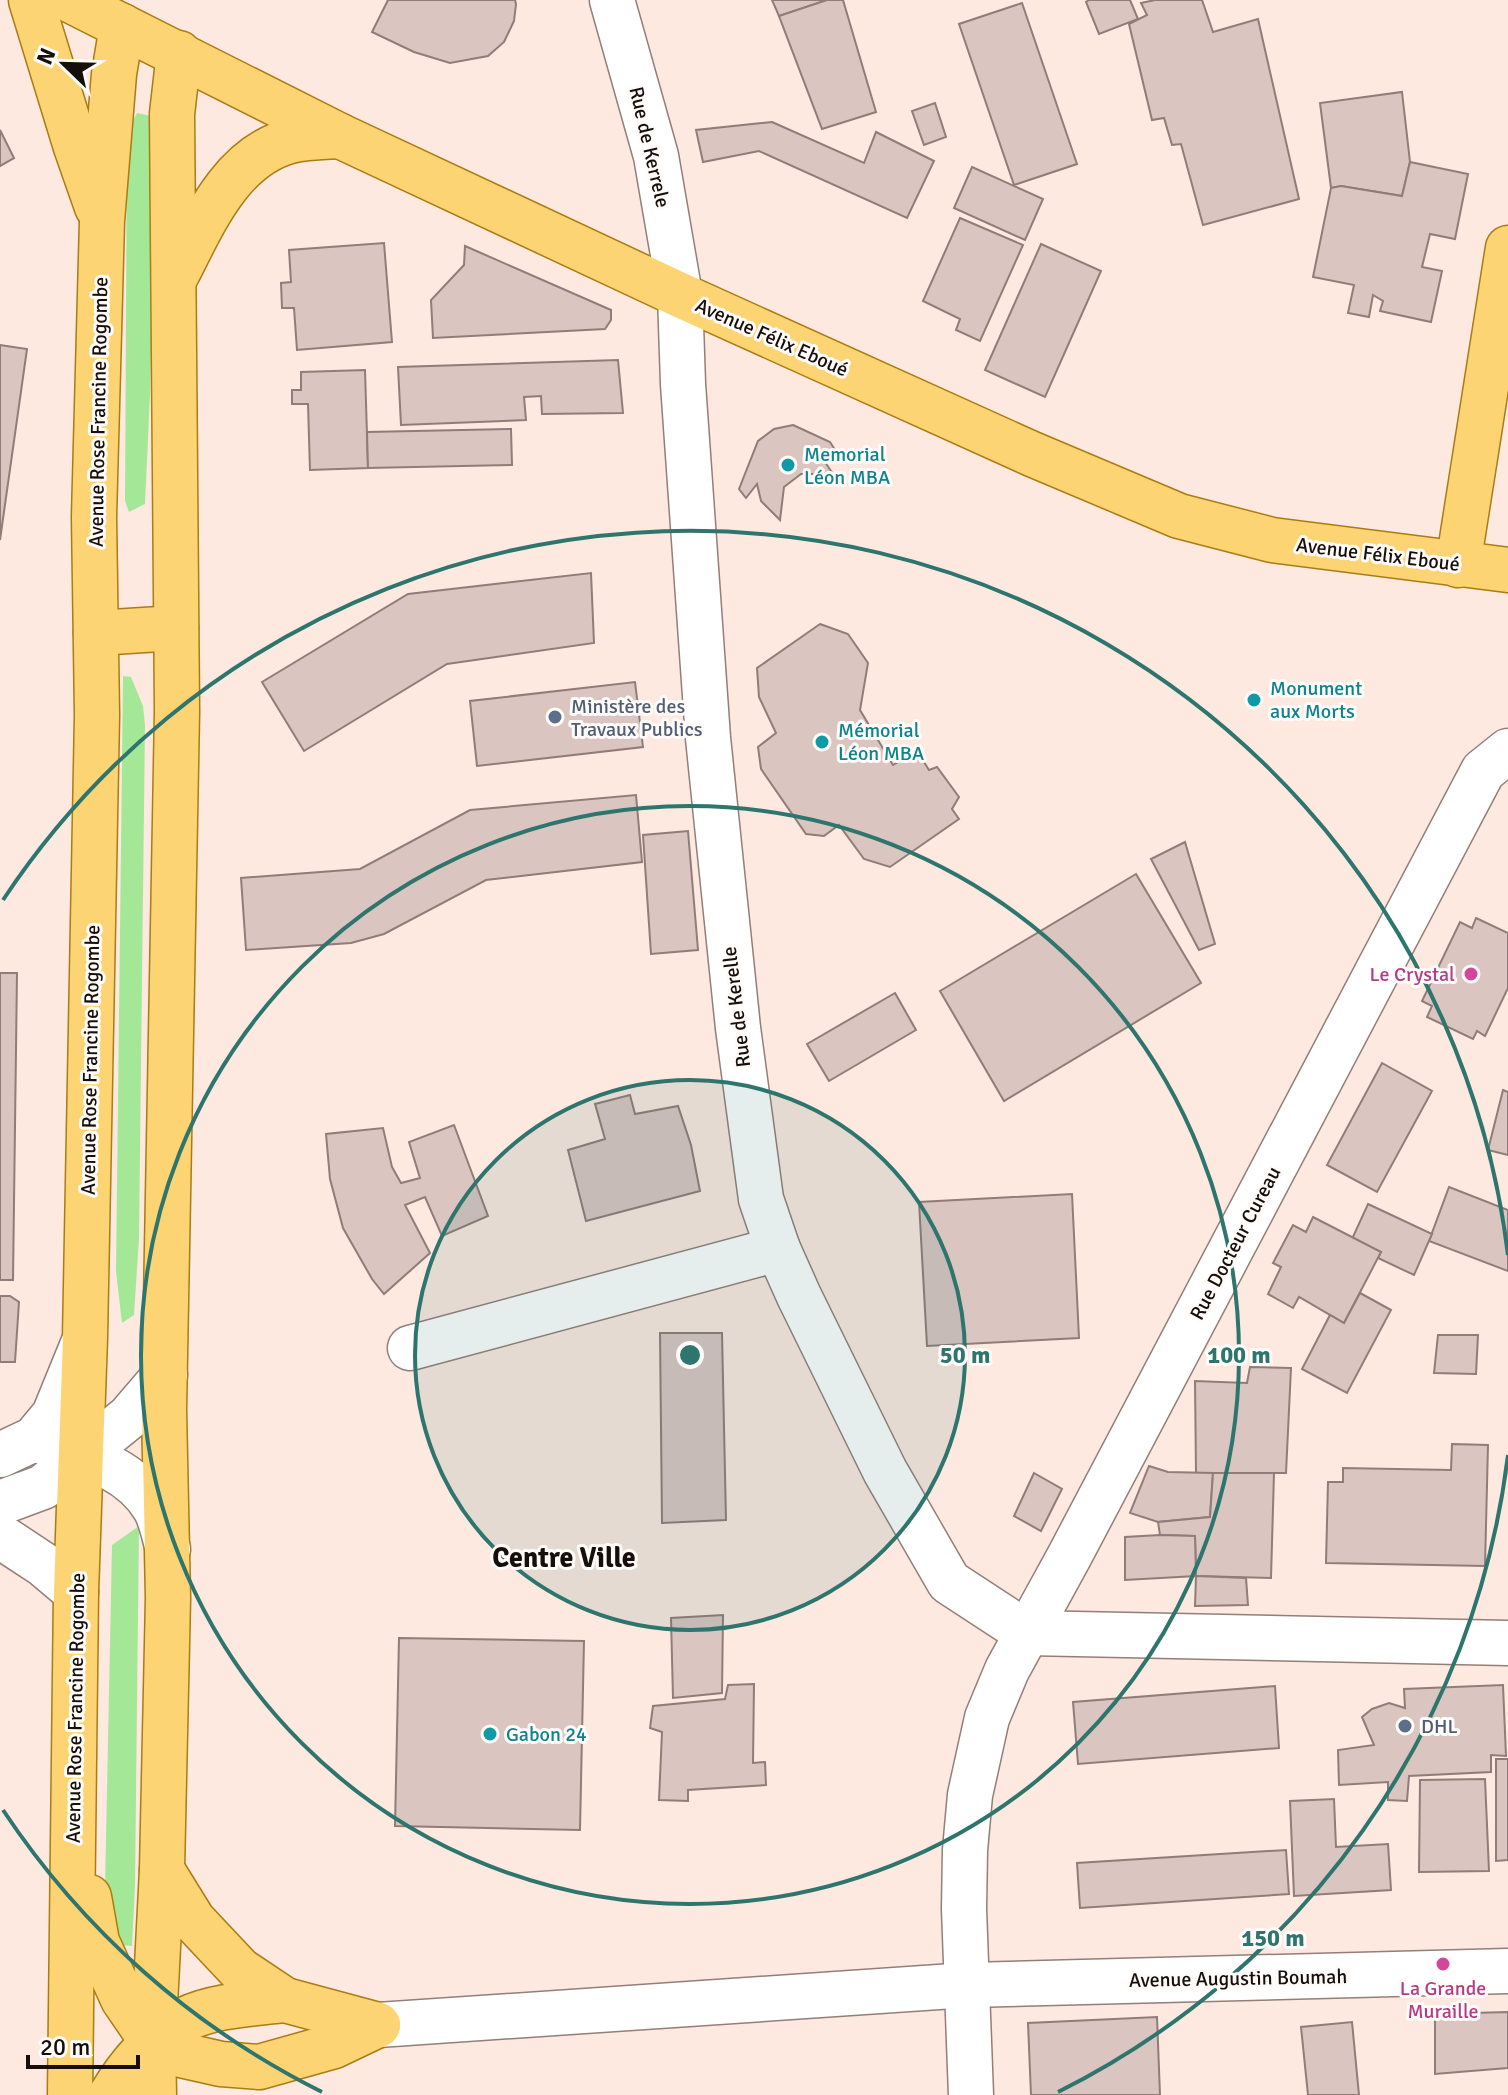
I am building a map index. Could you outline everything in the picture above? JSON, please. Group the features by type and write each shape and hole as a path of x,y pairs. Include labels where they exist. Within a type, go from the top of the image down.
{"main road":[{"path":"31,0 102,221"},
{"name":"Avenue Félix Eboué","path":"70,0 340,136 680,295 1032,454 1179,516 1272,540 1508,570"},
{"name":"Avenue Rose Francine Rogombe","path":"70,2095 76,1592 85,1338 96,633 94,517 102,221 114,74 122,26"},
{"path":"154,2095 168,1549 165,1375 177,728 172,114 179,53"},
{"path":"174,280 220,194 257,156 290,142 340,136"},
{"path":"1458,565 1508,248"},
{"path":"96,633 176,628"},
{"path":"75,1677 86,1697 85,1812 89,1896 97,1942 123,1999 153,2043 181,2055 221,2064 243,2081 334,2046 378,2025"},
{"path":"162,1870 193,1920 240,1970 285,2000 378,2025"},
{"path":"111,2095 123,2075 153,2043 186,2019 233,2006 285,2000"}],"street":[{"name":"Rue de Kerrele","path":"612,0 656,156 680,295"},
{"name":"Rue de Kerelle","path":"680,295 683,384 708,738 734,998 761,1199 778,1249 885,1471 949,1582 1027,1633"},
{"name":"Rue Docteur Cureau","path":"971,2095 964,1909 965,1850 970,1795 987,1718 1007,1670 1483,771 1508,751"},
{"path":"410,1348 778,1249"},
{"path":"17,1447 54,1415 85,1338"},
{"path":"0,1503 43,1487 129,1417 165,1375"},
{"path":"17,1447 80,1456 114,1468 136,1485 155,1508 168,1549"},
{"path":"0,1536 44,1565 76,1592"},
{"path":"1027,1633 1508,1643"},
{"name":"Avenue Augustin Boumah","path":"378,2025 968,1985 1508,1971"}],"green space":[{"path":"137,113 156,117 145,504 129,512 125,501 127,132"},
{"path":"123,676 131,677 143,706 145,725 139,1239 134,1315 122,1323 116,1272"},
{"path":"139,1526 132,1946 119,1945 105,1887 112,1545"}],"building":[{"path":"388,0 515,0 516,4 514,21 504,42 488,56 450,63 414,52 372,32"},
{"path":"772,0 827,0 779,16"},
{"path":"827,0 843,0 876,112 822,129 779,16"},
{"path":"1130,0 1138,19 1099,34 1086,2"},
{"path":"1202,0 1213,32 1258,19 1299,199 1203,225 1181,144 1172,145 1164,118 1152,120 1129,24 1147,15 1141,3"},
{"path":"1022,3 1077,164 1014,185 959,24"},
{"path":"1402,92 1410,162 1402,196 1341,186 1331,188 1320,103"},
{"path":"935,103 946,137 924,145 912,111"},
{"path":"772,122 864,163 876,132 934,161 907,218 759,151 703,162 696,130"},
{"path":"0,130 14,158 0,166"},
{"path":"1410,162 1468,174 1455,239 1430,234 1422,267 1442,271 1431,322 1380,311 1383,301 1373,295 1369,317 1348,313 1354,285 1313,277 1331,188 1341,186 1402,196"},
{"path":"972,167 1043,199 1025,240 954,208"},
{"path":"960,218 1023,245 980,341 956,330 960,319 923,301"},
{"path":"384,243 392,342 297,350 294,308 282,308 281,283 291,282 289,250"},
{"path":"1041,244 1101,271 1045,397 985,370"},
{"path":"465,246 611,310 611,320 605,329 433,338 431,300 464,265"},
{"path":"0,345 27,349 0,540"},
{"path":"618,360 623,413 542,414 541,396 524,397 526,420 401,425 398,367"},
{"path":"365,370 368,468 310,470 308,404 292,404 292,390 301,390 301,372"},
{"name":"Memorial Léon MBA","path":"793,425 830,442 839,456 817,450 833,474 801,474 784,487 780,520 761,501 757,484 746,498 739,489 758,441 774,429"},
{"path":"511,429 512,465 368,468 367,432"},
{"path":"591,573 594,643 447,664 304,751 262,682 408,594"},
{"name":"Mémorial Léon MBA","path":"820,624 848,634 868,663 860,710 893,765 917,751 929,770 937,767 959,797 952,809 959,819 890,867 864,859 839,825 824,836 806,834 761,769 758,747 776,733 759,697 757,668"},
{"name":"Ministère des Travaux Publics","path":"635,682 643,747 477,766 470,701"},
{"path":"636,795 642,862 486,880 384,934 351,943 246,950 241,878 360,869 470,810"},
{"path":"688,831 698,950 651,954 643,835"},
{"path":"1185,842 1215,944 1199,950 1151,859"},
{"path":"1136,874 1201,983 1004,1101 940,991"},
{"name":"Le Crystal","path":"1476,918 1508,933 1508,988 1485,1036 1477,1031 1473,1039 1427,1017 1432,1006 1422,1001 1460,922 1472,928"},
{"path":"0,973 17,973 13,1280 0,1280"},
{"path":"895,993 916,1030 829,1081 807,1044"},
{"path":"1382,1063 1432,1091 1377,1192 1327,1165"},
{"path":"1503,1090 1508,1092 1508,1155 1488,1150"},
{"path":"630,1095 635,1114 678,1106 691,1145 700,1191 586,1221 568,1150 605,1139 595,1104"},
{"path":"454,1125 488,1216 442,1236 425,1197 405,1205 430,1253 384,1294 343,1228 330,1179 326,1134 383,1128 392,1167 401,1183 420,1178 409,1142"},
{"path":"1449,1187 1508,1210 1508,1271 1429,1241"},
{"path":"1072,1194 1079,1338 927,1346 919,1202"},
{"path":"1368,1204 1432,1234 1414,1275 1378,1258 1381,1252 1352,1239"},
{"path":"1313,1217 1381,1252 1344,1323 1299,1297 1293,1308 1268,1294 1281,1267 1273,1263 1293,1225 1306,1232"},
{"path":"1360,1293 1391,1310 1347,1393 1302,1369 1330,1315 1344,1323"},
{"path":"0,1296 10,1296 19,1302 15,1362 0,1362"},
{"path":"660,1333 722,1333 726,1520 662,1523"},
{"path":"1438,1335 1478,1335 1476,1374 1434,1373"},
{"path":"1250,1367 1291,1368 1286,1473 1196,1473 1195,1381 1247,1383"},
{"path":"1452,1444 1488,1445 1485,1566 1326,1563 1328,1482 1343,1482 1343,1468 1451,1470"},
{"path":"1149,1466 1168,1472 1213,1473 1210,1517 1158,1522 1130,1513"},
{"path":"1034,1473 1062,1489 1041,1531 1014,1516"},
{"path":"1213,1473 1274,1473 1271,1578 1196,1576 1195,1536 1160,1535 1158,1522 1210,1517"},
{"path":"1195,1536 1196,1576 1125,1580 1125,1537"},
{"path":"1196,1576 1246,1578 1248,1605 1195,1606"},
{"path":"723,1615 722,1693 673,1698 671,1618"},
{"name":"Gabon 24","path":"399,1638 584,1641 580,1830 395,1826"},
{"path":"754,1684 753,1763 765,1762 766,1785 688,1790 688,1801 659,1800 662,1732 650,1728 653,1706 725,1699 728,1685"},
{"path":"1503,1685 1506,1756 1491,1755 1491,1772 1409,1776 1407,1801 1388,1800 1388,1782 1339,1785 1338,1750 1374,1745 1362,1717 1372,1709 1389,1703 1405,1708 1404,1689"},
{"path":"1275,1686 1279,1748 1078,1764 1073,1702"},
{"path":"1496,1759 1508,1759 1508,1860 1496,1861"},
{"path":"1485,1779 1489,1871 1419,1872 1420,1780"},
{"path":"1334,1799 1336,1847 1388,1844 1391,1890 1294,1896 1290,1801"},
{"path":"1286,1850 1289,1894 1080,1908 1077,1863"},
{"path":"1508,2012 1508,2068 1435,2074 1435,2014"},
{"path":"1157,2017 1160,2095 1031,2095 1028,2023"},
{"path":"1352,2022 1359,2095 1308,2095 1301,2027"}],"place":[{"name":"Memorial Léon MBA","path":"788,465"},
{"name":"Monument aux Morts","path":"1254,700"},
{"name":"Ministère des Travaux Publics","path":"555,717"},
{"name":"Mémorial Léon MBA","path":"822,742"},
{"name":"Le Crystal","path":"1471,974"},
{"name":"DHL","path":"1405,1726"},
{"name":"Gabon 24","path":"490,1734"},
{"name":"La Grande Muraille","path":"1443,1964"}],"district":[{"name":"Centre Ville","path":"564,1557"}]}
